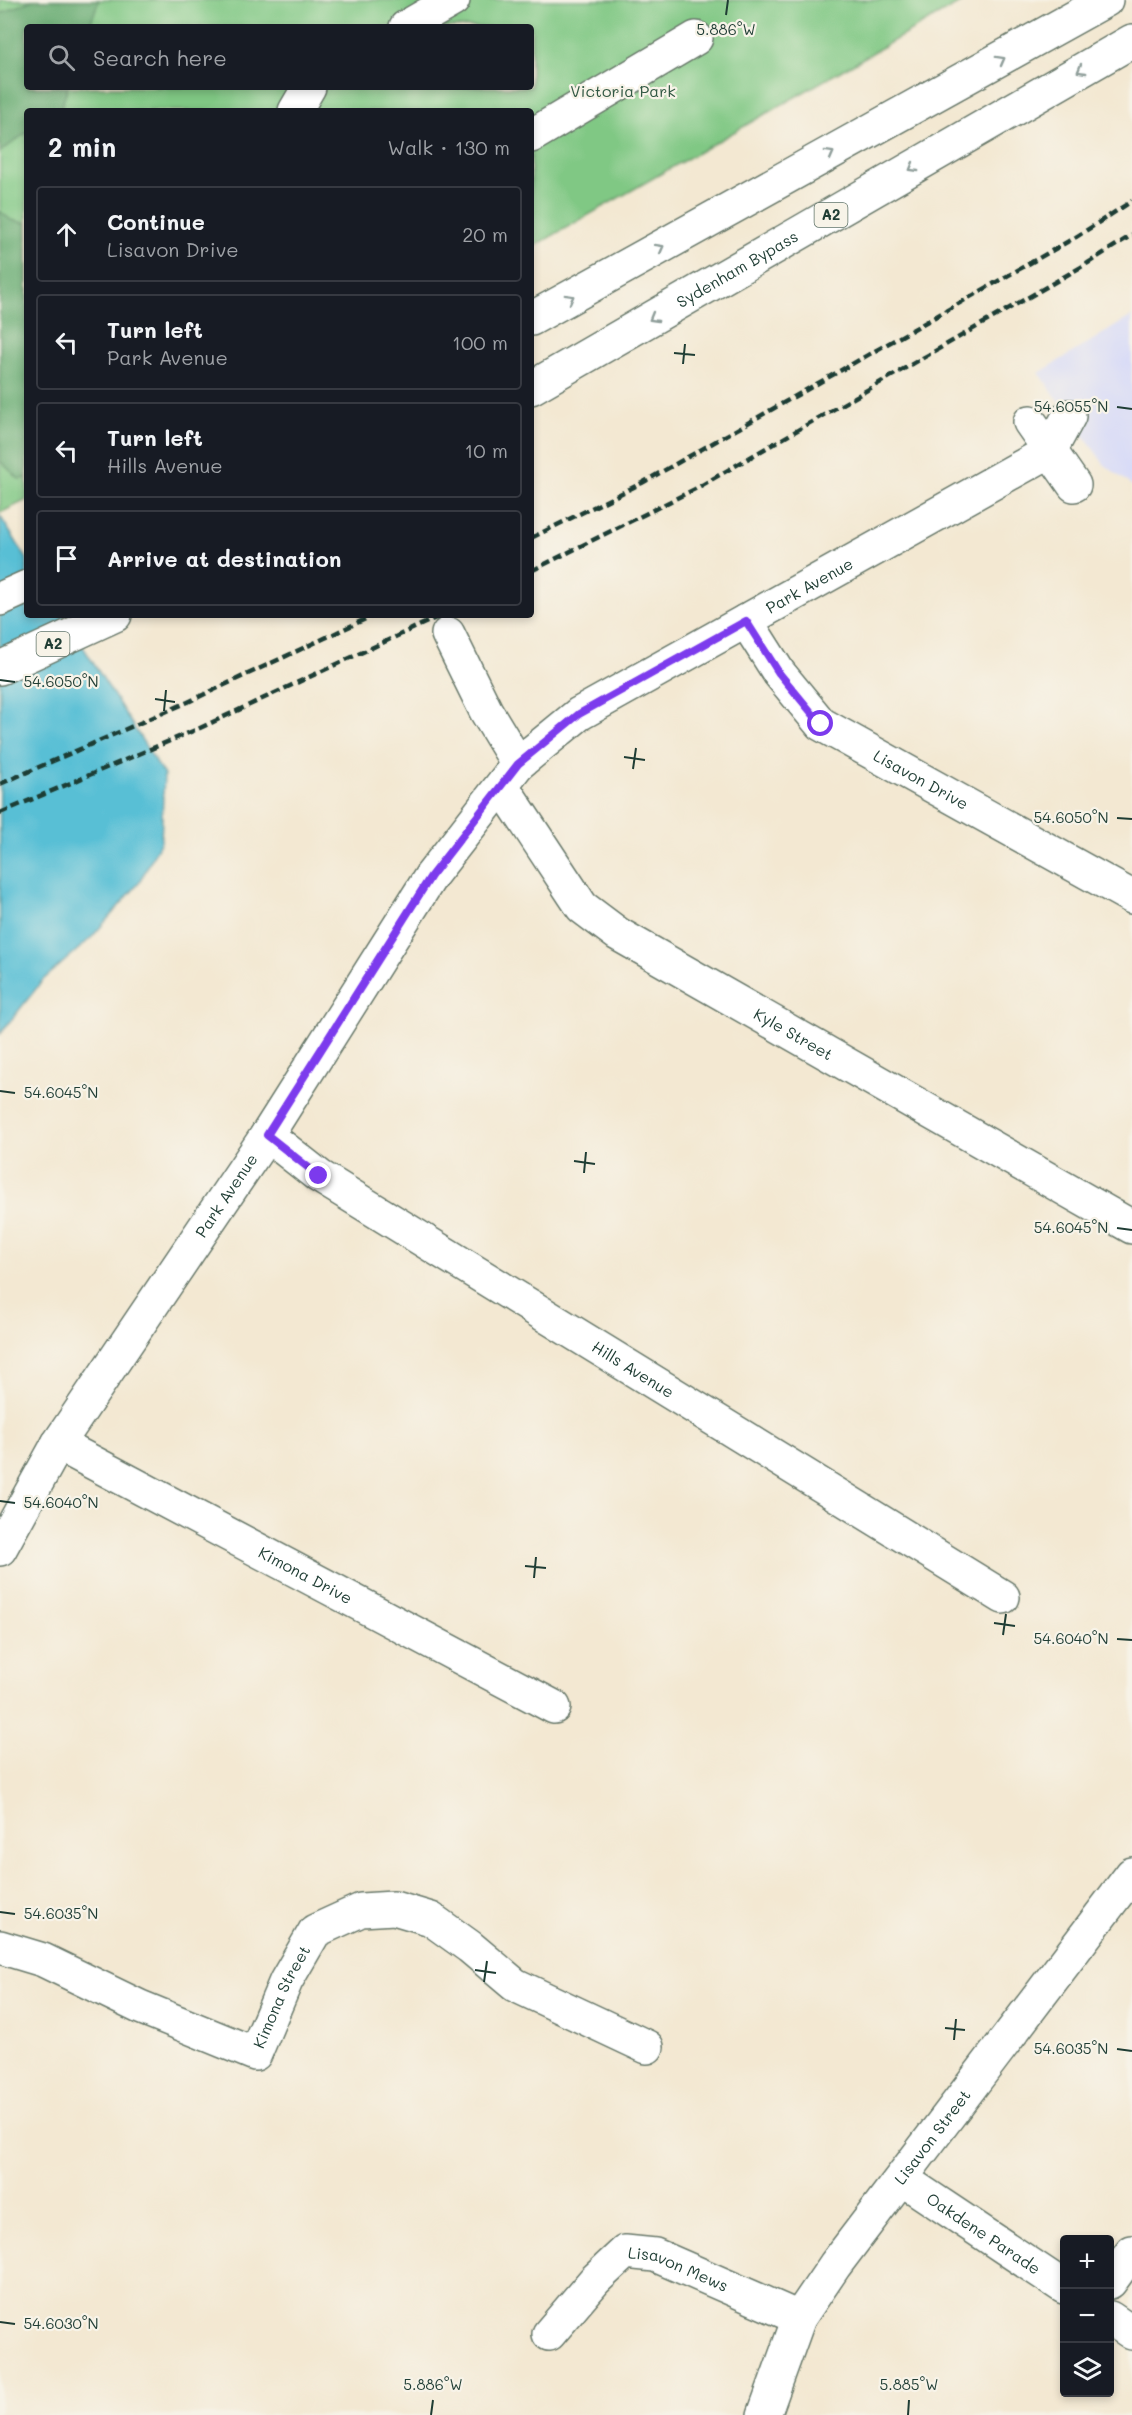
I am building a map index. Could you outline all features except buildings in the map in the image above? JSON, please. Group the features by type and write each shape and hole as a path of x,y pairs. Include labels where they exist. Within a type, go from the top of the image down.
{"main road":[{"path":"411,24 453,0"},
{"path":"534,317 1106,0"},
{"path":"534,134 696,38"},
{"name":"Sydenham Bypass","path":"534,386 1132,41"},
{"path":"297,108 307,90"},
{"path":"1050,451 1069,416"},
{"path":"1030,422 1074,485"},
{"name":"Park Avenue","path":"0,1549 58,1444 267,1135 431,876 510,775 579,714 1050,451"},
{"path":"0,599 24,588"},
{"name":"A2","path":"0,668 109,618"},
{"name":"Lisavon Drive","path":"746,621 779,673 821,724 1132,897"},
{"name":"Kyle Street","path":"448,634 486,711 510,775 582,907 618,934 1132,1227"},
{"name":"Hills Avenue","path":"267,1135 319,1176 1003,1598"},
{"name":"Kimona Drive","path":"58,1444 554,1707"},
{"name":"Lisavon Street","path":"764,2415 798,2318 835,2265 1132,1874"},
{"name":"Kimona Street","path":"0,1947 43,1960 140,2007 255,2054 286,1982 315,1931 360,1910 394,1908 431,1919 470,1947 515,1985 647,2047"},
{"name":"Oakdene Parade","path":"902,2179 1060,2284"},
{"name":"Lisavon Mews","path":"549,2334 595,2280 626,2252 655,2255 798,2318"},
{"path":"1114,2277 1132,2252"},
{"path":"1114,2321 1132,2333"}],"shaded area":[{"path":"1132,316 1132,486 1104,464 1039,373"}],"green space":[{"name":"Victoria Park","path":"0,0 965,0 534,246 534,108 24,108 24,501 0,513"},
{"path":"32,0 99,0 90,24 24,24 24,90 67,90 61,108 24,108 24,134 0,152 0,14"},
{"path":"0,211 11,220 24,222 24,478 19,479 0,461"}],"water":[{"path":"0,516 24,554 24,618 65,618 164,775 161,841 139,883 91,938 43,980 0,1034"}],"railway":[{"path":"534,537 642,483 1076,237 1132,201"},
{"path":"534,570 695,489 1088,263 1132,235"},
{"path":"0,784 188,702 368,618"},
{"path":"0,813 200,728 436,618"}],"route":[{"path":"319,1176 267,1135 335,1024 431,876 518,764 579,714 746,621 779,673 821,724"}]}
